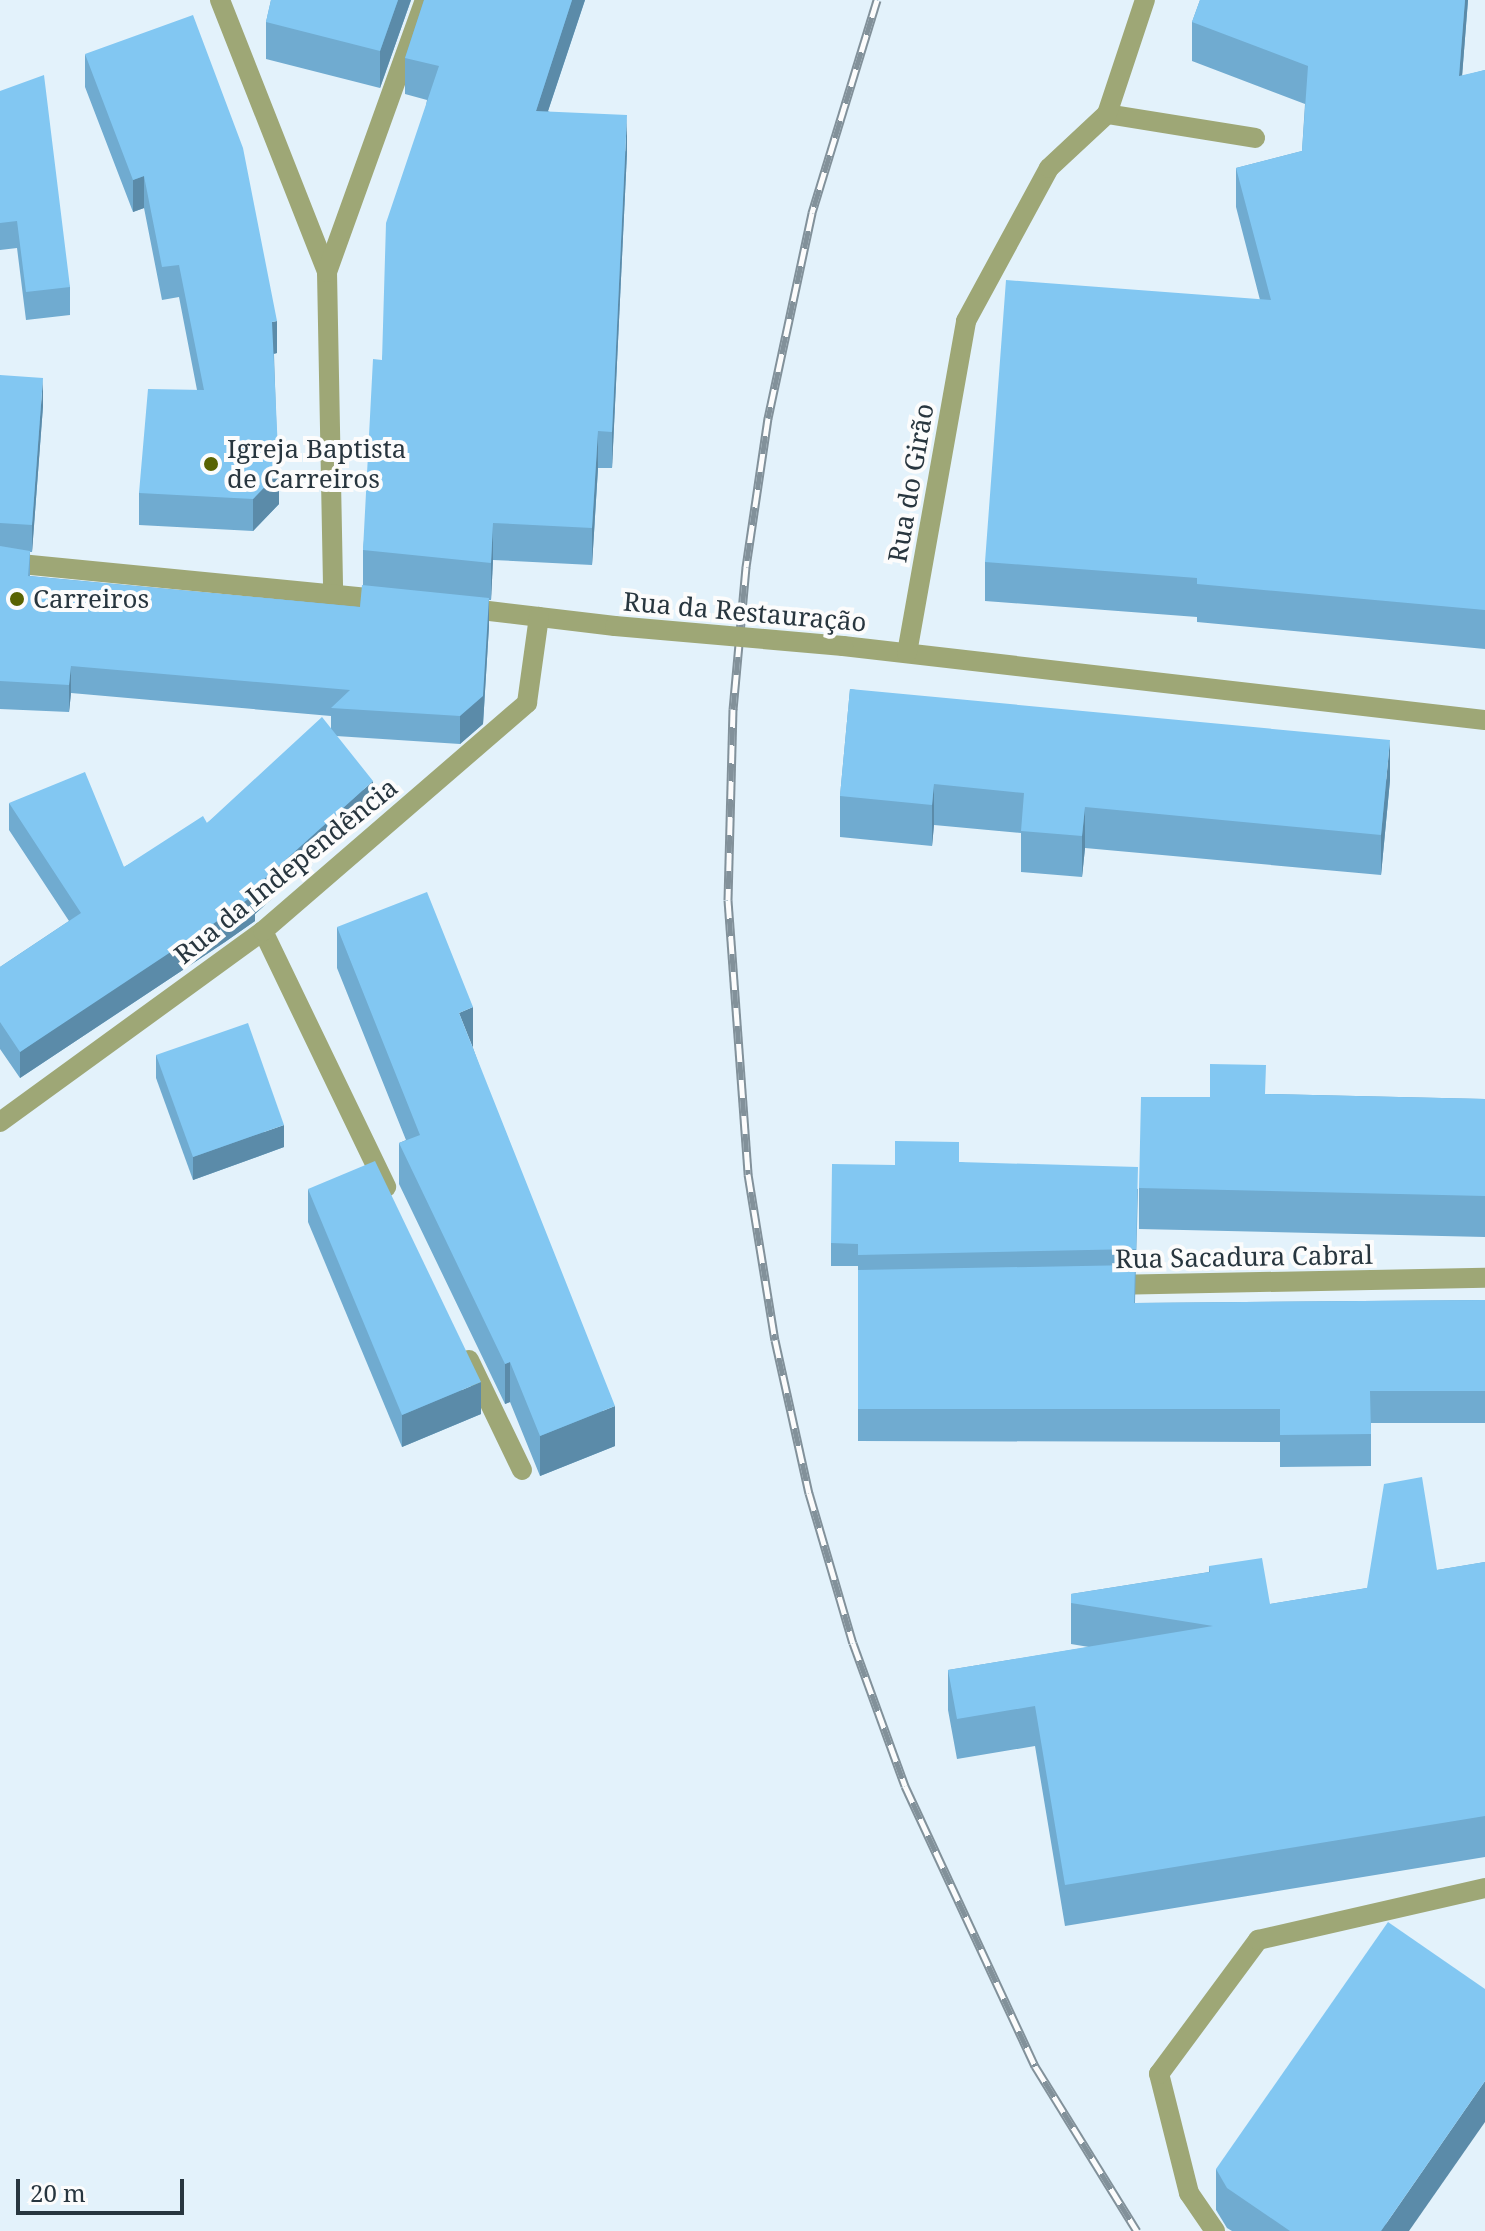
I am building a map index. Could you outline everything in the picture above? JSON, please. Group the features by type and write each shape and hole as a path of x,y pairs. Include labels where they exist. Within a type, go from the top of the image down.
{"street":[{"path":"220,0 327,272 333,593"},
{"path":"327,272 425,0"},
{"path":"1145,0 1107,114 1255,138"},
{"name":"Rua do Girão","path":"907,653 966,321 1049,168 1107,114"},
{"path":"0,562 412,602"},
{"name":"Rua da Restauração","path":"444,606 615,626 907,653 1485,720"},
{"name":"Rua da Independência","path":"0,1122 263,931 527,703 539,617"},
{"path":"263,931 392,1200"},
{"name":"Rua Sacadura Cabral","path":"1094,1285 1485,1278"},
{"path":"460,1342 522,1470"},
{"path":"1215,2231 1189,2193 1159,2074 1258,1940 1485,1888"}],"building":[{"path":"271,0 398,0 380,51 266,22"},
{"path":"424,0 572,0 536,111 627,115 612,432 598,431 592,528 493,523 491,563 363,550 373,359 382,360 386,223 439,66 405,58"},
{"path":"1200,0 1465,0 1459,76 1485,70 1485,610 1197,584 1197,578 985,562 1006,280 1271,300 1236,168 1302,151 1308,66 1192,22"},
{"path":"193,15 243,148 277,321 272,322 279,472 253,499 139,493 148,389 204,390 179,265 162,267 144,176 133,180 85,54"},
{"path":"44,75 70,287 26,292 17,221 0,223 0,91"},
{"path":"0,375 43,378 32,525 0,523"},
{"path":"0,546 30,551 28,576 360,607 362,585 489,598 483,696 460,716 331,708 350,690 71,666 69,685 0,681"},
{"path":"850,689 1390,740 1381,835 1085,807 1082,836 1021,831 1024,793 934,784 932,805 840,796"},
{"path":"322,717 373,781 252,890 255,894 20,1052 0,1022 0,967 81,913 9,803 85,772 124,867 203,816 207,823"},
{"path":"427,892 473,1007 459,1013 615,1406 540,1436 510,1362 505,1364 399,1143 420,1135 337,927"},
{"path":"248,1023 284,1125 193,1157 156,1055"},
{"path":"1210,1064 1266,1065 1265,1094 1485,1099 1485,1196 1139,1188 1141,1097 1210,1097"},
{"path":"895,1141 959,1142 959,1162 1138,1167 1136,1249 858,1255 858,1244 831,1243 832,1164 895,1165"},
{"path":"375,1161 481,1382 402,1415 308,1189"},
{"path":"1135,1265 1134,1303 1485,1300 1485,1391 1370,1391 1371,1434 1280,1435 1280,1409 858,1409 858,1270"},
{"path":"1422,1477 1437,1570 1485,1562 1485,1816 1065,1885 1035,1706 957,1719 948,1670 1213,1626 1071,1603 1071,1594 1210,1572 1209,1566 1262,1558 1270,1604 1367,1588 1384,1484"},
{"path":"1388,1922 1485,1989 1485,2081 1381,2231 1290,2231 1227,2188 1216,2169"}],"railway":[{"path":"877,0 812,213 768,418 746,567 733,709 728,900 748,1174 775,1340 809,1493 853,1643 905,1786 1035,2066 1137,2231"}],"place":[{"name":"Igreja Baptista de Carreiros","path":"211,464"},
{"name":"Carreiros","path":"17,599"}]}
